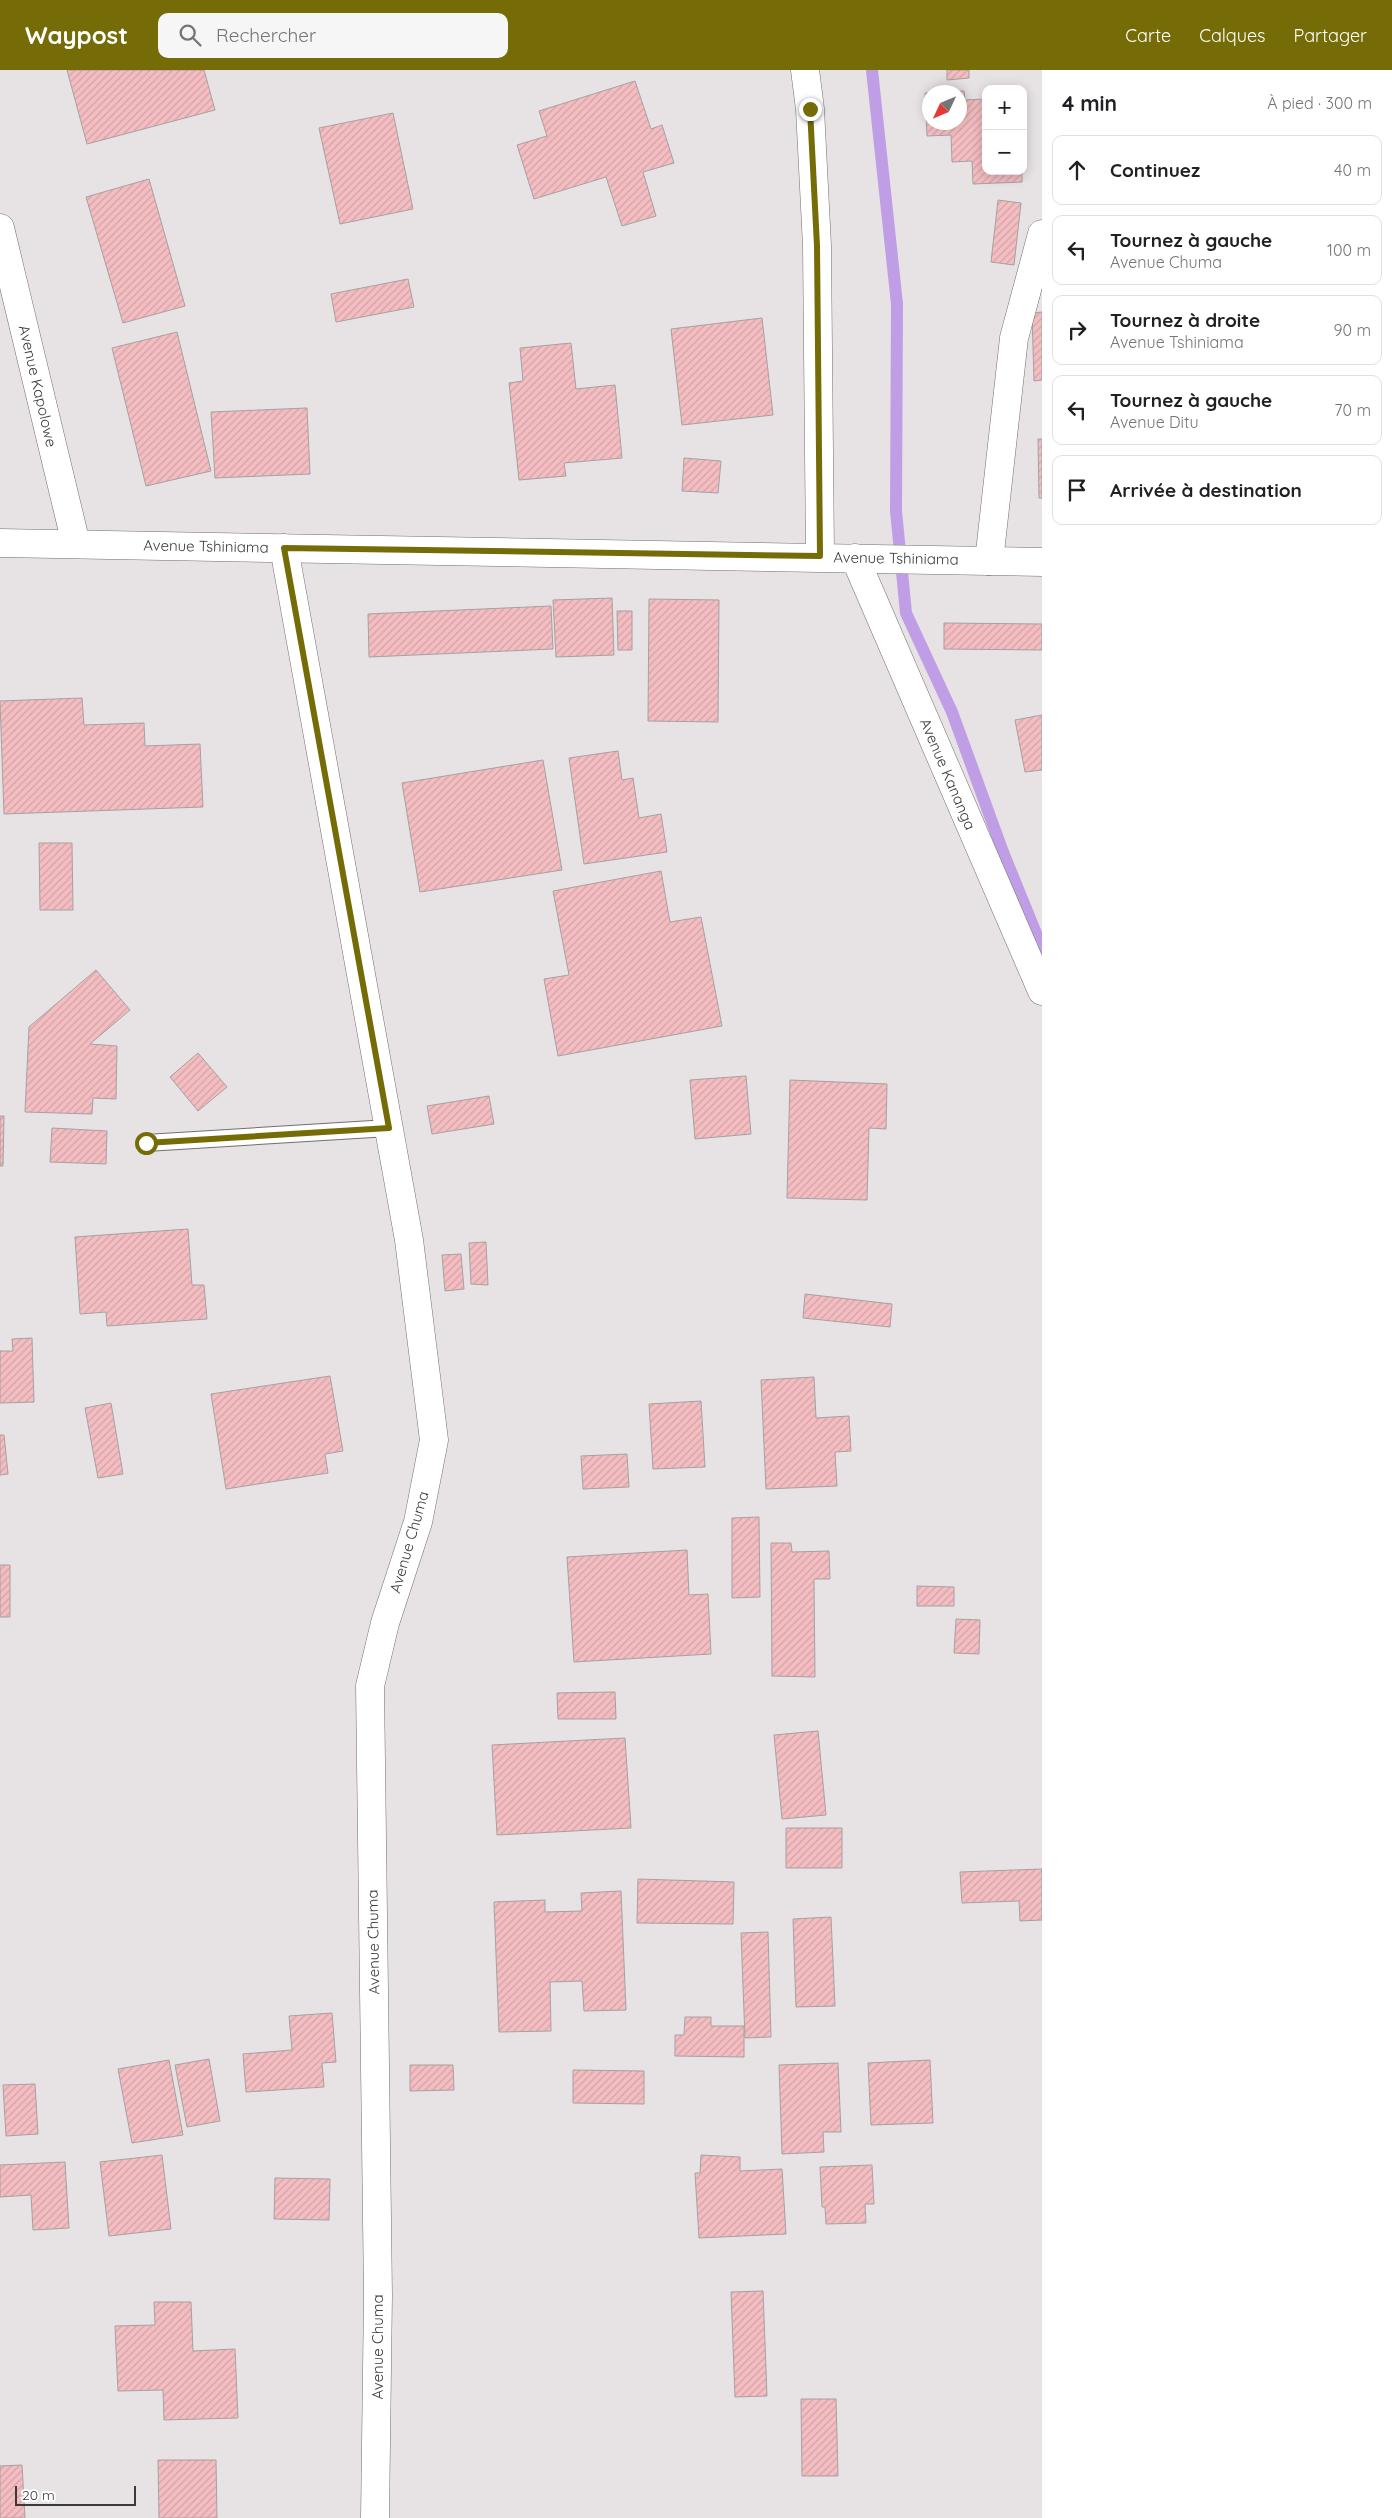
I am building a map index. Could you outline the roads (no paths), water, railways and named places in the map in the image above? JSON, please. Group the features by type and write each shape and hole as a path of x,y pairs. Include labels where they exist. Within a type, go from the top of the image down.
{"street":[{"path":"805,70 810,109 817,246 820,556"},
{"name":"Avenue Kapolowe","path":"0,228 76,544"},
{"path":"989,560 1014,338 1042,234"},
{"name":"Avenue Tshiniama","path":"0,543 820,556 1042,562"},
{"name":"Avenue Chuma","path":"284,548 409,1240 434,1440 418,1522 385,1623 370,1686 378,2285 375,2518"},
{"name":"Avenue Kananga","path":"855,558 1042,991"}],"lane":[{"path":"146,1143 389,1128"}],"waterway":[{"path":"872,70 897,304 896,511 906,613 952,712 1003,852 1042,948"}]}
